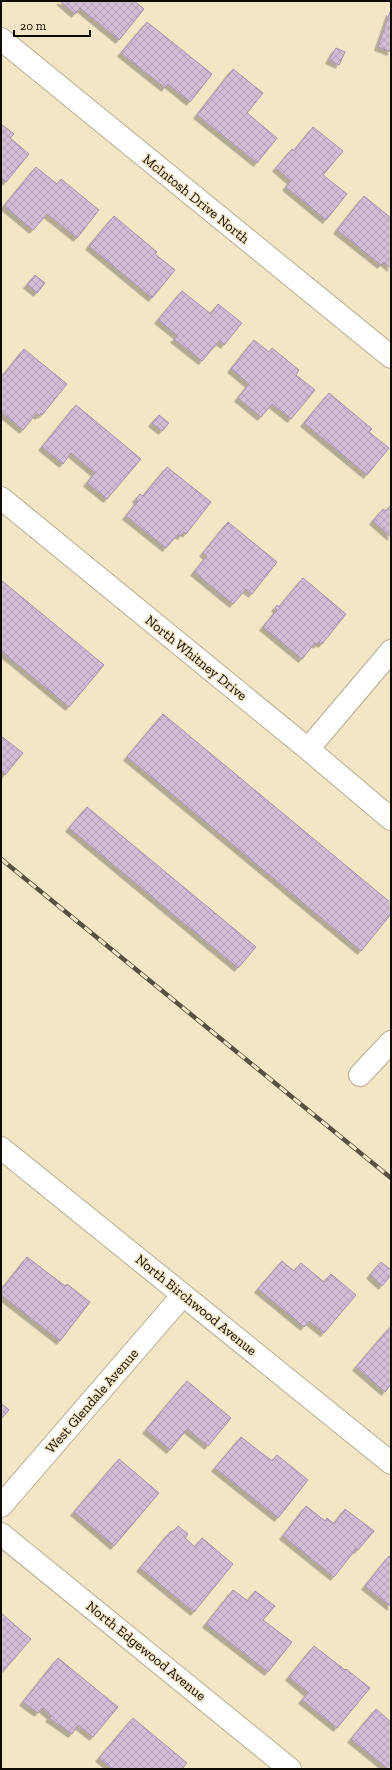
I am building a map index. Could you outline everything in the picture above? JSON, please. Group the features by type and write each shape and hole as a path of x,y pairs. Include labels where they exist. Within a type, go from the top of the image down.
{"street":[{"name":"McIntosh Drive North","path":"1,39 391,357"},
{"name":"North Whitney Drive","path":"1,498 308,749 391,819"},
{"path":"308,749 391,651"},
{"path":"360,1075 391,1042"},
{"name":"North Birchwood Avenue","path":"1,1148 391,1463"},
{"name":"West Glendale Avenue","path":"1,1506 183,1295"},
{"name":"North Edgewood Avenue","path":"1,1534 290,1769"}],"building":[{"path":"60,1 134,1 144,9 119,40 80,8 75,14"},
{"path":"390,12 391,13 391,52 378,47"},
{"path":"147,22 212,74 190,102 168,84 165,88 121,53"},
{"path":"336,48 345,52 339,65 329,60"},
{"path":"233,69 263,93 247,113 277,138 257,163 197,115"},
{"path":"1,124 14,134 10,138 29,154 6,182 1,179"},
{"path":"313,127 343,151 323,175 347,194 326,220 286,187 291,181 276,168 292,149 294,151"},
{"path":"36,167 57,184 61,179 99,210 77,238 47,214 33,230 4,206"},
{"path":"364,196 391,218 391,268 384,262 381,265 337,230"},
{"path":"114,216 157,252 155,254 175,270 152,298 89,246"},
{"path":"35,275 45,283 37,293 27,285"},
{"path":"182,291 211,314 218,304 242,323 224,345 219,341 202,361 174,339 178,336 158,320"},
{"path":"254,340 269,352 272,348 299,370 296,375 315,390 291,419 272,404 261,417 238,398 249,384 231,369"},
{"path":"24,349 67,384 42,415 41,413 39,416 36,414 23,430 1,412 1,378"},
{"path":"329,393 372,429 369,432 389,448 367,475 304,423"},
{"path":"76,405 141,459 107,499 87,483 95,473 71,453 63,464 42,447"},
{"path":"159,415 169,423 162,431 152,423"},
{"path":"167,467 211,502 186,534 184,532 181,536 178,534 166,548 126,516 138,501 136,499 140,494 143,496"},
{"path":"391,505 391,537 373,521 383,509 386,511"},
{"path":"228,522 277,562 252,594 246,589 233,604 194,572 207,556 203,553"},
{"path":"303,578 346,614 322,644 319,642 317,645 315,643 302,659 263,627 277,610 275,608 277,605 279,607"},
{"path":"1,580 104,665 69,707 1,651"},
{"path":"163,714 391,903 391,914 361,951 127,757"},
{"path":"1,736 23,753 5,775 1,771"},
{"path":"87,807 256,947 238,968 69,828"},
{"path":"27,1257 65,1286 67,1284 90,1302 60,1341 1,1295 1,1290"},
{"path":"282,1261 294,1271 301,1263 324,1282 331,1274 356,1295 324,1333 309,1321 304,1327 258,1289"},
{"path":"381,1262 391,1270 391,1275 382,1286 370,1275"},
{"path":"391,1326 391,1384 385,1392 356,1367"},
{"path":"187,1381 231,1418 208,1446 187,1429 170,1450 146,1430"},
{"path":"1,1403 9,1410 1,1419"},
{"path":"241,1437 272,1461 277,1455 308,1480 278,1518 215,1468"},
{"path":"119,1459 159,1493 114,1546 74,1512"},
{"path":"306,1506 325,1521 327,1518 334,1524 345,1509 374,1531 358,1550 356,1549 334,1577 283,1536"},
{"path":"178,1526 188,1534 185,1538 195,1547 202,1538 233,1564 194,1612 140,1568 171,1531 173,1532"},
{"path":"389,1556 391,1557 391,1607 365,1586"},
{"path":"233,1590 248,1601 255,1591 275,1606 263,1620 292,1642 268,1672 206,1624"},
{"path":"1,1613 31,1639 1,1674"},
{"path":"314,1646 370,1688 337,1728 302,1700 308,1693 289,1677"},
{"path":"58,1658 118,1707 93,1737 78,1725 72,1734 49,1718 51,1716 42,1708 38,1713 23,1702"},
{"path":"376,1709 391,1722 391,1769 388,1769 351,1739"},
{"path":"133,1718 187,1763 182,1769 112,1769 99,1758"}],"railway":[{"path":"1,859 391,1178"}]}
